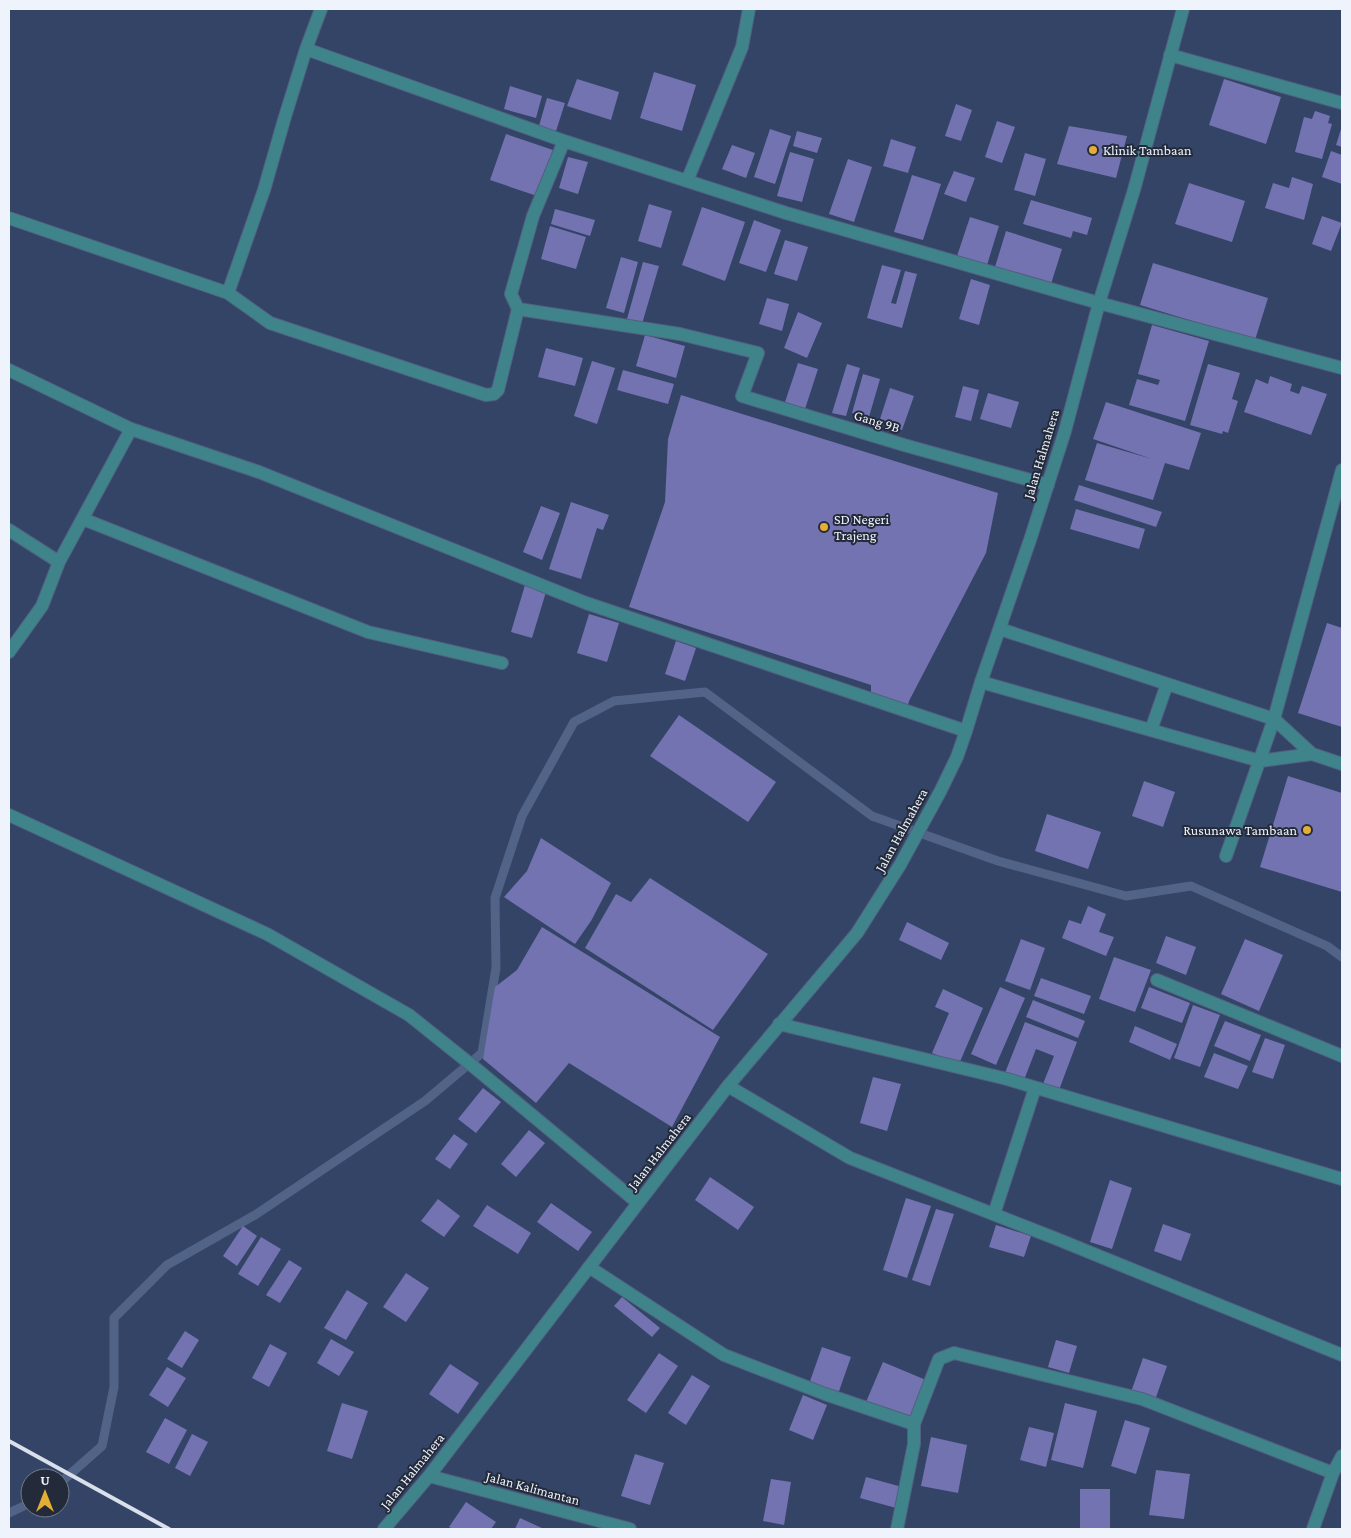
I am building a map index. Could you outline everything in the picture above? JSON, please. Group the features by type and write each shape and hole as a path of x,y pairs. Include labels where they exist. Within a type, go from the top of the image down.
{"street":[{"path":"228,293 264,190 306,49 322,9"},
{"path":"687,181 742,47 749,9"},
{"name":"Jalan Halmahera","path":"384,1529 429,1476 728,1086 857,933 900,865 921,827 957,757 1048,485 1065,431 1099,303 1134,190 1183,9"},
{"path":"306,49 564,141 786,213 1099,303 1342,368"},
{"path":"1170,55 1342,103"},
{"path":"9,218 228,293 270,323 486,395 494,394 498,390 518,309 511,294 533,216 564,141"},
{"name":"Gang 9B","path":"518,309 680,334 758,353 742,396 904,445 1048,485"},
{"path":"9,370 131,429 259,472 586,603 966,732"},
{"path":"9,652 42,606 59,562 131,429"},
{"path":"1226,856 1274,719 1342,470"},
{"path":"83,519 368,632 502,663"},
{"path":"9,530 59,562"},
{"path":"1000,629 1274,719 1312,754 1342,764"},
{"path":"981,682 1260,761 1312,754"},
{"path":"1151,730 1167,684"},
{"path":"9,815 267,934 409,1015 638,1203"},
{"path":"1157,980 1342,1056"},
{"path":"779,1024 1007,1079 1342,1179"},
{"path":"728,1086 850,1158 994,1214 1342,1355"},
{"path":"994,1214 1035,1088"},
{"path":"588,1268 724,1355 826,1394 914,1424"},
{"path":"897,1529 914,1444 914,1424 939,1359 954,1353 1142,1399 1333,1473"},
{"path":"1313,1529 1333,1473 1342,1456"},
{"name":"Jalan Kalimantan","path":"429,1476 630,1529"}],"building":[{"path":"654,72 696,85 682,131 640,118"},
{"path":"577,79 619,92 611,120 567,106"},
{"path":"1224,79 1281,97 1266,144 1209,125"},
{"path":"510,86 542,96 536,118 504,109"},
{"path":"547,98 565,103 556,131 539,126"},
{"path":"956,104 972,110 961,141 945,136"},
{"path":"1315,111 1330,116 1328,123 1332,124 1322,159 1295,152 1304,117 1312,119"},
{"path":"997,121 1015,127 1002,163 985,157"},
{"name":"Klinik Tambaan","path":"1069,126 1127,136 1116,178 1057,164"},
{"path":"1342,126 1342,147 1336,145"},
{"path":"770,129 791,136 775,184 754,177"},
{"path":"797,131 822,138 817,153 793,146"},
{"path":"506,134 553,150 537,196 490,180"},
{"path":"891,139 916,147 908,173 883,166"},
{"path":"732,145 755,153 746,178 722,169"},
{"path":"1331,151 1342,155 1342,184 1322,177"},
{"path":"790,152 814,159 802,202 777,196"},
{"path":"1025,153 1046,159 1035,196 1014,190"},
{"path":"568,157 588,162 578,194 559,188"},
{"path":"848,159 872,167 854,222 829,214"},
{"path":"954,171 975,178 966,202 944,194"},
{"path":"912,175 941,184 923,240 894,232"},
{"path":"1292,177 1313,184 1304,220 1265,208 1273,183 1289,188"},
{"path":"1189,183 1245,201 1232,242 1175,224"},
{"path":"1031,200 1092,218 1087,235 1073,231 1071,238 1023,224"},
{"path":"649,204 672,211 661,248 638,241"},
{"path":"702,207 745,222 725,281 682,265"},
{"path":"555,209 595,220 590,236 551,224"},
{"path":"1322,216 1342,223 1331,251 1312,244"},
{"path":"970,217 999,226 987,265 957,256"},
{"path":"754,220 781,230 766,272 739,263"},
{"path":"550,226 586,237 576,269 541,259"},
{"path":"1006,231 1062,249 1051,284 995,267"},
{"path":"785,240 808,247 797,281 774,274"},
{"path":"621,257 638,262 624,313 606,308"},
{"path":"643,262 659,266 642,324 627,319"},
{"path":"1153,263 1268,298 1255,340 1140,305"},
{"path":"882,265 901,270 891,303 896,304 905,271 917,274 902,328 867,318"},
{"path":"971,279 990,285 979,325 959,319"},
{"path":"767,298 789,304 782,331 759,324"},
{"path":"798,312 822,323 807,358 784,348"},
{"path":"1152,325 1209,341 1185,421 1129,405 1137,379 1158,385 1160,380 1138,374"},
{"path":"645,335 685,346 676,378 636,366"},
{"path":"546,348 583,358 575,386 538,377"},
{"path":"592,361 615,368 597,424 574,416"},
{"path":"798,363 818,369 805,409 785,402"},
{"path":"847,364 860,368 846,416 832,413"},
{"path":"1208,364 1240,373 1232,399 1238,401 1228,433 1223,431 1222,434 1190,425"},
{"path":"623,370 674,384 668,404 617,390"},
{"path":"863,374 880,379 869,417 852,413"},
{"path":"1270,376 1292,384 1290,391 1299,394 1302,386 1327,394 1311,435 1244,412 1256,379 1268,384"},
{"path":"963,386 979,390 971,421 955,417"},
{"path":"890,388 914,396 902,430 879,422"},
{"path":"988,393 1019,402 1011,428 980,419"},
{"name":"SD Negeri Trajeng","path":"681,395 998,493 986,553 909,701 907,709 871,697 871,685 629,607 665,502 668,439"},
{"path":"1106,402 1201,433 1189,470 1165,463 1153,500 1085,480 1097,443 1152,459 1093,439"},
{"path":"1079,485 1162,512 1156,527 1074,500"},
{"path":"571,502 609,515 603,530 597,528 581,579 549,569"},
{"path":"541,506 560,513 542,560 523,552"},
{"path":"1076,509 1145,529 1139,549 1070,529"},
{"path":"525,585 546,592 532,638 511,632"},
{"path":"589,614 619,623 607,662 577,653"},
{"path":"1327,623 1342,628 1342,727 1298,713"},
{"path":"676,641 696,648 685,681 665,674"},
{"path":"679,715 776,782 748,822 650,756"},
{"name":"Rusunawa Tambaan","path":"1288,776 1342,793 1342,892 1260,867"},
{"path":"1144,781 1175,792 1163,827 1132,816"},
{"path":"1047,814 1101,832 1088,869 1035,851"},
{"path":"541,838 611,883 591,921 575,944 504,897 527,871"},
{"path":"650,878 768,954 713,1030 585,948 616,894 631,902"},
{"path":"1088,906 1106,914 1099,932 1114,937 1106,956 1062,938 1069,920 1081,924"},
{"path":"907,922 949,943 941,960 899,940"},
{"path":"542,927 720,1037 672,1127 569,1063 536,1103 483,1059 495,987 517,970"},
{"path":"1166,936 1196,947 1186,975 1156,963"},
{"path":"1021,939 1045,948 1030,990 1005,981"},
{"path":"1245,939 1283,955 1259,1011 1221,994"},
{"path":"1114,957 1151,970 1135,1012 1099,999"},
{"path":"1041,978 1091,996 1084,1014 1034,996"},
{"path":"1000,987 1025,998 996,1065 971,1054"},
{"path":"1149,987 1190,1003 1182,1023 1141,1008"},
{"path":"943,989 983,1008 959,1064 932,1053 949,1013 935,1007"},
{"path":"1033,1000 1085,1021 1078,1038 1026,1017"},
{"path":"1193,1005 1220,1015 1200,1067 1174,1058"},
{"path":"1225,1021 1261,1035 1250,1061 1214,1046"},
{"path":"1025,1022 1077,1042 1059,1090 1043,1084 1054,1056 1036,1049 1024,1080 1005,1073"},
{"path":"1135,1026 1177,1044 1170,1060 1129,1042"},
{"path":"1265,1038 1285,1045 1273,1079 1252,1072"},
{"path":"1214,1053 1248,1066 1238,1089 1204,1077"},
{"path":"873,1077 901,1084 887,1131 860,1123"},
{"path":"483,1088 501,1102 476,1133 458,1119"},
{"path":"529,1130 545,1143 516,1177 501,1164"},
{"path":"454,1134 468,1144 450,1169 435,1159"},
{"path":"710,1177 754,1207 738,1230 695,1200"},
{"path":"1110,1180 1132,1188 1112,1249 1090,1242"},
{"path":"906,1198 931,1206 907,1278 883,1270"},
{"path":"438,1199 460,1216 444,1237 421,1221"},
{"path":"551,1203 592,1232 578,1251 537,1222"},
{"path":"487,1205 531,1233 518,1254 473,1226"},
{"path":"936,1209 954,1214 930,1286 912,1280"},
{"path":"1163,1224 1191,1234 1181,1261 1154,1251"},
{"path":"996,1225 1031,1236 1024,1257 989,1247"},
{"path":"243,1226 257,1236 237,1266 223,1256"},
{"path":"261,1237 281,1249 258,1286 238,1274"},
{"path":"289,1260 302,1268 280,1303 266,1295"},
{"path":"406,1273 429,1288 406,1322 383,1307"},
{"path":"347,1290 368,1303 346,1340 324,1328"},
{"path":"622,1297 660,1328 652,1337 614,1306"},
{"path":"185,1331 199,1340 182,1368 167,1359"},
{"path":"331,1339 354,1352 339,1376 317,1363"},
{"path":"1056,1340 1077,1346 1069,1373 1048,1367"},
{"path":"270,1344 287,1353 269,1387 252,1378"},
{"path":"822,1347 851,1357 838,1394 809,1384"},
{"path":"659,1353 678,1366 646,1413 627,1400"},
{"path":"1143,1358 1167,1366 1155,1400 1131,1392"},
{"path":"883,1362 926,1380 909,1419 866,1402"},
{"path":"450,1364 479,1383 458,1414 429,1394"},
{"path":"167,1367 186,1378 168,1407 149,1395"},
{"path":"692,1375 710,1386 686,1425 668,1413"},
{"path":"803,1395 827,1405 813,1440 789,1430"},
{"path":"342,1403 368,1411 352,1459 327,1451"},
{"path":"1065,1403 1097,1411 1083,1468 1051,1460"},
{"path":"165,1418 187,1430 169,1464 146,1452"},
{"path":"1125,1420 1150,1428 1136,1474 1111,1466"},
{"path":"1029,1427 1054,1433 1046,1467 1020,1460"},
{"path":"192,1434 208,1442 190,1476 175,1468"},
{"path":"931,1437 967,1445 958,1493 921,1486"},
{"path":"635,1454 664,1463 650,1505 621,1496"},
{"path":"1156,1470 1190,1474 1184,1519 1149,1515"},
{"path":"866,1477 902,1487 896,1508 860,1498"},
{"path":"771,1479 791,1482 784,1525 763,1521"},
{"path":"1080,1489 1110,1489 1110,1529 1080,1529"},
{"path":"466,1502 496,1522 491,1529 453,1529 449,1527"},
{"path":"520,1518 544,1529 515,1529"}],"waterway":[{"path":"70,1474 102,1446 114,1387 114,1318 167,1265 255,1215 425,1101 482,1053 496,968 495,898 522,816 574,722 614,701 705,692 872,816 998,861 1126,896 1191,886 1327,946 1342,957"},
{"path":"9,1513 20,1508"}],"railway":[{"path":"9,1441 169,1529"}],"place":[{"name":"Klinik Tambaan","path":"1093,150"},
{"name":"SD Negeri Trajeng","path":"824,527"},
{"name":"Rusunawa Tambaan","path":"1307,830"}]}
